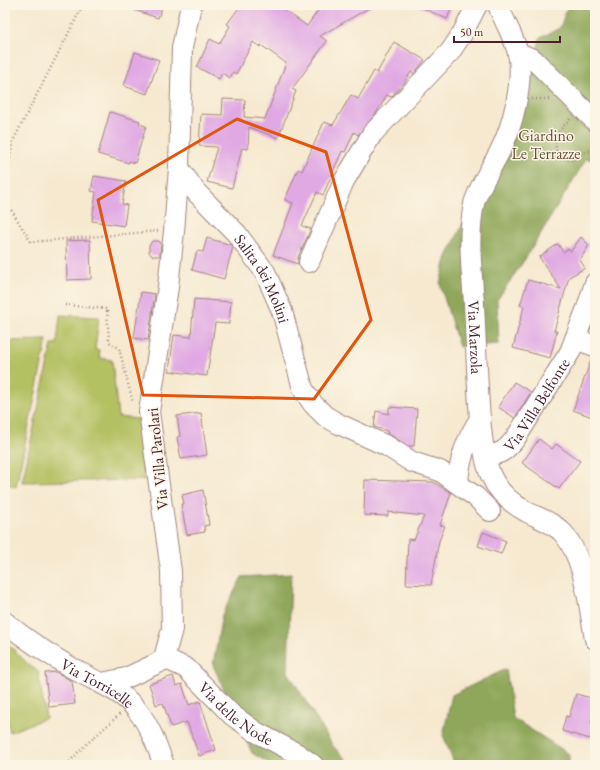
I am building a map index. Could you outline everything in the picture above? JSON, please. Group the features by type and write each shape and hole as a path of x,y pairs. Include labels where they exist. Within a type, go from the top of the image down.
{"street":[{"path":"179,168 182,48 191,5"},
{"path":"309,262 344,182 372,134 450,52 462,34 477,5"},
{"name":"Via Marzola","path":"498,5 518,53 520,74 516,101 505,142 474,203 470,241 480,418 485,454 493,482 501,494 514,505 549,523 562,533 573,549 587,595 595,639"},
{"path":"518,53 533,60 595,121"},
{"name":"Via Villa Parolari","path":"164,658 172,629 171,570 149,412 168,287 179,168"},
{"name":"Salita dei Molini","path":"179,168 196,192 237,234 265,272 282,311 303,389 313,404 325,416 339,424 387,446 412,462 440,471 476,497 490,511"},
{"name":"Via Villa Belfonte","path":"485,454 493,455 506,450 570,352 595,283"},
{"name":"Via Villa Belfonte","path":"575,339 595,346"},
{"path":"458,484 461,458 470,433 480,418"},
{"name":"Via Torricelle","path":"5,622 25,638 79,672 102,683 136,708 149,728 164,765"},
{"path":"102,683 126,678 158,663 164,658"},
{"name":"Via delle Node","path":"164,658 186,668 232,715 250,728 296,753 313,765"}],"path":[{"path":"5,186 13,141 83,5"},
{"path":"516,101 550,99"},
{"path":"569,113 570,120 556,133 555,144 558,154 571,161 576,156 584,152 595,150"},
{"path":"595,180 593,185 595,204"},
{"path":"5,200 31,242 168,230 174,231"},
{"path":"66,305 108,309 109,342 119,348 135,413 149,412"},
{"path":"67,765 79,751 124,711 130,703"}],"highlighted area":[{"path":"237,119 326,152 371,320 314,399 143,395 98,200"}],"green space":[{"name":"Giardino Le Terrazze","path":"568,5 595,5 595,160 586,159 527,256 497,300 499,344 459,347 440,284 446,259 528,87 540,38 560,28"},
{"path":"60,315 99,317 95,349 99,350 100,358 112,360 118,417 139,419 144,480 22,482 52,344 57,344"},
{"path":"47,340 16,487 5,483 5,341"},
{"path":"291,574 288,672 333,746 352,765 272,765 252,753 213,665 222,615 242,577"},
{"path":"5,641 30,666 38,671 46,718 10,732 5,709"},
{"path":"506,669 513,718 569,754 569,765 455,765 443,735 452,695"}],"building":[{"path":"126,5 163,5 158,18 125,7"},
{"path":"241,5 277,5 307,26 322,5 374,5 320,36 327,41 292,89 296,91 278,138 249,127 248,149 242,148 232,188 207,182 217,147 199,146 201,114 222,115 223,99 245,100 244,117 265,119 286,63 261,45 260,47 253,42 236,74 233,72 230,78 222,73 219,79 197,67 210,39 219,44 230,26 227,24"},
{"path":"416,5 453,5 447,19"},
{"path":"394,42 425,60 414,74 411,72 404,83 391,97 387,95 377,112 358,135 354,132 345,152 342,151 323,195 317,192 302,226 311,229 298,257 298,264 273,255 293,203 285,200 298,169 302,171 324,122 333,125 351,95 358,99 374,71 377,73"},
{"path":"135,52 159,60 147,94 124,86"},
{"path":"110,112 140,121 139,124 146,126 135,163 129,161 129,163 98,154"},
{"path":"94,176 126,181 122,204 127,205 124,226 92,221 96,192 91,191"},
{"path":"581,237 589,245 580,260 585,268 569,277 554,331 557,331 550,358 513,348 524,306 520,305 528,280 561,289 539,257 558,244 563,252 568,249 571,251"},
{"path":"207,238 231,245 233,247 224,279 192,270 197,251 203,252"},
{"path":"90,240 91,279 67,280 66,241"},
{"path":"152,241 159,241 161,244 160,256 152,256 149,252 149,246"},
{"path":"141,292 155,294 148,340 134,338"},
{"path":"194,299 231,302 229,324 215,323 207,376 169,371 174,335 191,337"},
{"path":"592,357 595,357 595,418 573,410"},
{"path":"514,382 531,392 515,418 498,407"},
{"path":"389,407 417,409 414,446 408,446 387,433 387,431 374,427 376,411 389,414"},
{"path":"201,413 207,455 181,459 177,437 180,436 177,416"},
{"path":"539,439 552,449 556,444 580,461 559,489 522,463"},
{"path":"365,480 433,482 451,493 440,525 445,526 439,541 431,585 406,584 408,539 414,540 424,516 388,512 388,516 364,515"},
{"path":"203,490 209,525 204,526 205,532 187,535 181,504 184,504 182,495"},
{"path":"483,532 506,541 501,554 478,546"},
{"path":"56,672 72,681 75,704 49,707 45,673"},
{"path":"173,676 176,686 182,684 189,705 200,701 216,750 199,756 187,722 171,727 163,703 156,705 149,684"},
{"path":"576,694 595,699 595,708 591,723 594,724 590,739 562,731 566,716 569,717"}]}
